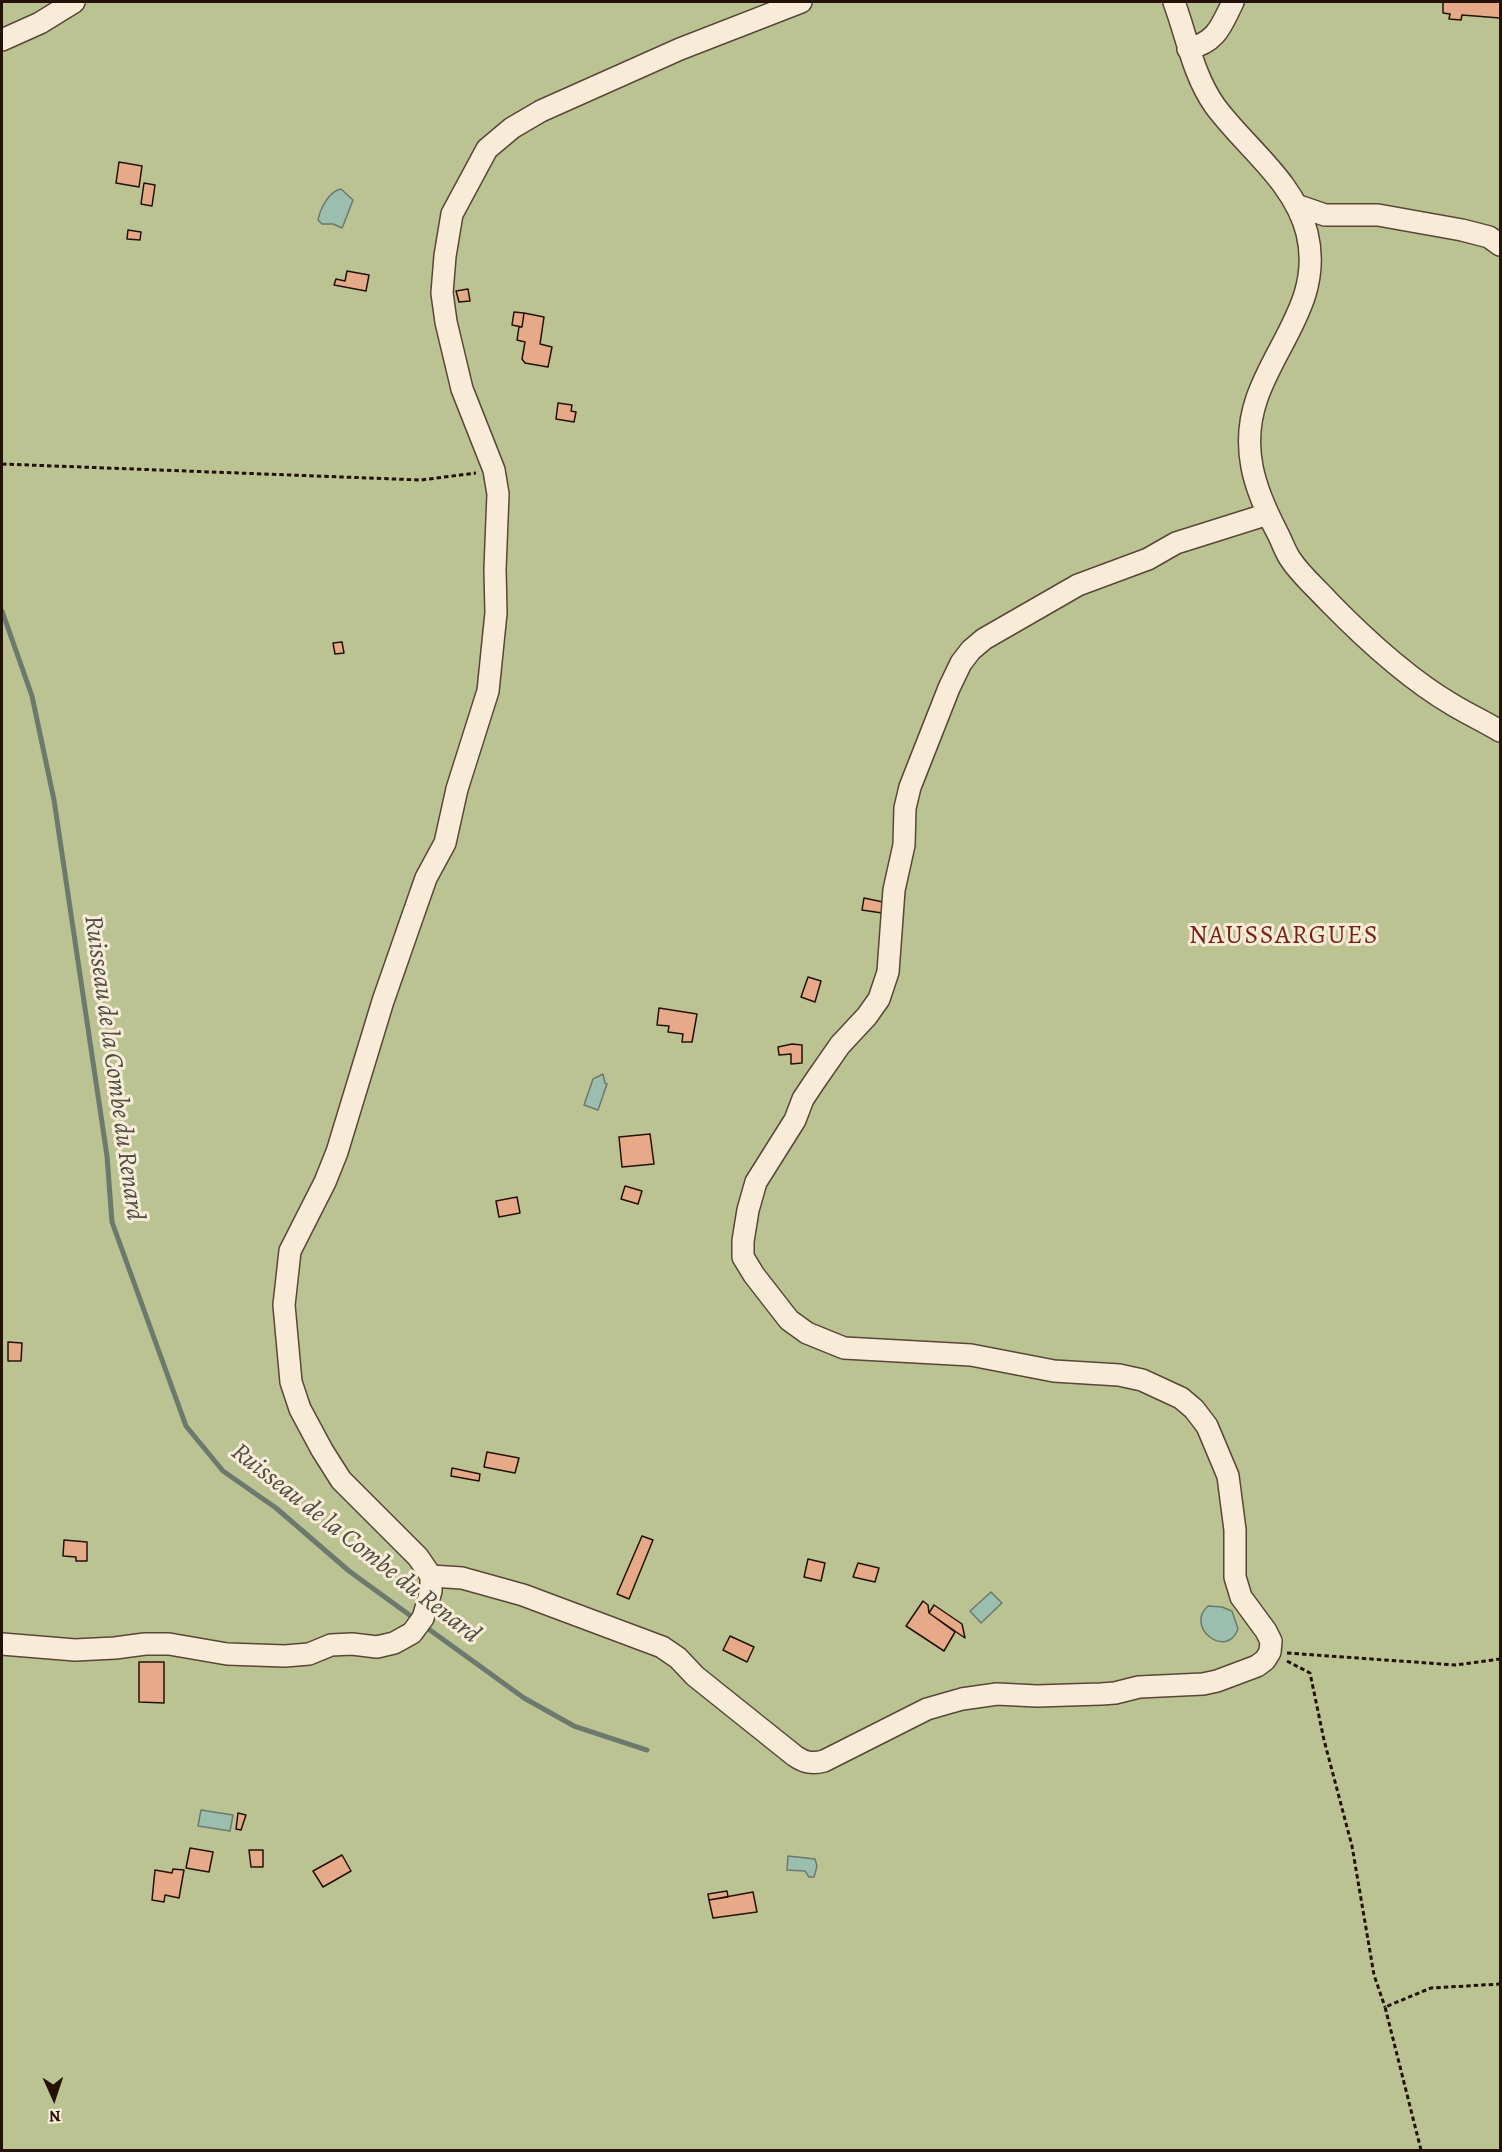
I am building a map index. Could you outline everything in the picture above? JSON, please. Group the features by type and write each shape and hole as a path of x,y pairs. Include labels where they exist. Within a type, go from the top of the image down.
{"street":[{"path":"2,40 40,23 74,2"},
{"path":"2,1644 75,1650 169,1644 227,1654 285,1656 309,1654 331,1645 352,1644 377,1647 394,1643 412,1633 423,1618 430,1591 431,1576 418,1557 341,1480 300,1409 291,1382 284,1305 290,1251 325,1182 337,1152 391,979 426,878 445,843 457,789 488,691 496,613 498,494 494,470 462,388 446,322 442,293 444,256 452,214 487,149 513,128 541,111 680,49 801,2"},
{"path":"1174,2 1188,49 1203,87 1216,107 1280,180 1299,206 1312,261 1301,308 1258,396 1251,419 1252,474 1268,514 1291,560 1365,639 1452,704 1500,731"},
{"path":"1188,49 1203,45 1212,39 1233,2"},
{"path":"1299,206 1326,215 1378,215 1462,230 1489,237 1500,245"},
{"path":"431,1576 462,1578 523,1595 662,1647 678,1658 695,1677 795,1756 808,1763 824,1761 927,1709 962,1699 997,1694 1037,1696 1101,1694 1139,1687 1203,1684 1257,1666 1265,1660 1270,1652 1271,1641 1241,1597 1235,1577 1235,1530 1227,1476 1207,1426 1194,1409 1181,1398 1142,1380 1119,1375 1054,1371 1002,1359 971,1355 844,1348 807,1333 789,1320 743,1257 743,1241 756,1182 795,1120 803,1099 840,1045 867,1016 879,999 888,972 894,890 904,845 905,808 921,757 961,663 984,639 1078,585 1148,559 1176,543 1268,514"}],"path":[{"path":"2,464 422,480 494,470"},
{"path":"1270,1652 1456,1665 1500,1659"},
{"path":"1270,1652 1310,1673 1324,1740 1352,1846 1374,1975 1385,2007 1421,2151"},
{"path":"1385,2007 1431,1988 1500,1984"}],"green space":[{"path":"2,2 1500,2 1500,2150 2,2150"}],"shaded area":[{"path":"341,189 353,200 342,228 333,224 322,224 318,220 323,206 333,193"},
{"path":"603,1074 607,1084 598,1110 584,1105 593,1079"},
{"path":"991,1592 1002,1603 981,1623 970,1611"},
{"path":"1208,1606 1222,1607 1232,1611 1238,1629 1233,1638 1217,1641 1204,1631 1201,1623 1202,1614"},
{"path":"201,1810 233,1815 230,1831 198,1826"},
{"path":"788,1856 815,1859 817,1866 814,1877 809,1877 805,1871 787,1870"}],"building":[{"path":"1443,2 1500,2 1500,18 1462,15 1461,20 1449,19 1450,14 1443,13"},
{"path":"119,162 142,166 139,187 116,183"},
{"path":"144,183 155,185 152,206 141,204"},
{"path":"128,230 141,232 140,240 127,239"},
{"path":"347,271 369,275 366,291 334,285 336,279 345,281"},
{"path":"468,289 470,301 459,302 456,291"},
{"path":"514,312 524,313 522,327 512,325"},
{"path":"524,313 544,317 540,344 552,347 548,367 525,363 522,359 525,342 517,340"},
{"path":"558,403 572,405 571,411 576,412 574,422 556,419"},
{"path":"342,642 344,653 335,654 333,643"},
{"path":"864,898 883,902 882,913 862,910"},
{"path":"808,977 821,981 815,1002 801,997"},
{"path":"659,1008 697,1014 692,1042 682,1042 683,1034 668,1032 669,1026 657,1025"},
{"path":"792,1044 802,1045 802,1063 791,1064 791,1054 779,1055 778,1047"},
{"path":"650,1134 654,1164 622,1167 619,1137"},
{"path":"625,1186 642,1191 638,1204 621,1199"},
{"path":"517,1197 520,1213 499,1217 496,1201"},
{"path":"8,1342 22,1343 21,1361 8,1361"},
{"path":"487,1452 519,1458 515,1473 484,1467"},
{"path":"452,1468 480,1474 479,1481 451,1476"},
{"path":"642,1536 653,1540 629,1599 617,1594"},
{"path":"64,1540 87,1542 87,1561 76,1561 76,1557 63,1556"},
{"path":"808,1559 825,1563 821,1581 804,1577"},
{"path":"858,1563 879,1568 875,1582 853,1577"},
{"path":"923,1601 928,1605 929,1613 955,1632 944,1651 906,1626"},
{"path":"934,1605 962,1624 965,1638 929,1613"},
{"path":"730,1636 754,1647 747,1662 723,1650"},
{"path":"139,1662 164,1662 164,1703 139,1702"},
{"path":"238,1813 246,1815 241,1830 236,1829"},
{"path":"190,1848 213,1852 209,1872 186,1868"},
{"path":"249,1850 263,1850 263,1867 251,1867"},
{"path":"342,1855 351,1871 323,1887 313,1871"},
{"path":"173,1869 184,1870 179,1898 165,1895 164,1902 152,1900 155,1870 172,1873"},
{"path":"727,1891 728,1897 709,1900 708,1894"},
{"path":"753,1892 757,1912 713,1918 709,1900"}],"waterway":[{"name":"Ruisseau de la Combe du Renard","path":"2,611 32,696 54,800 107,1156 112,1222 186,1426 223,1471 276,1508 349,1571 415,1619"},
{"name":"Ruisseau de la Combe du Renard","path":"423,1625 524,1698 574,1726 647,1750"}],"district":[{"name":"NAUSSARGUES","path":"1284,937"}]}
